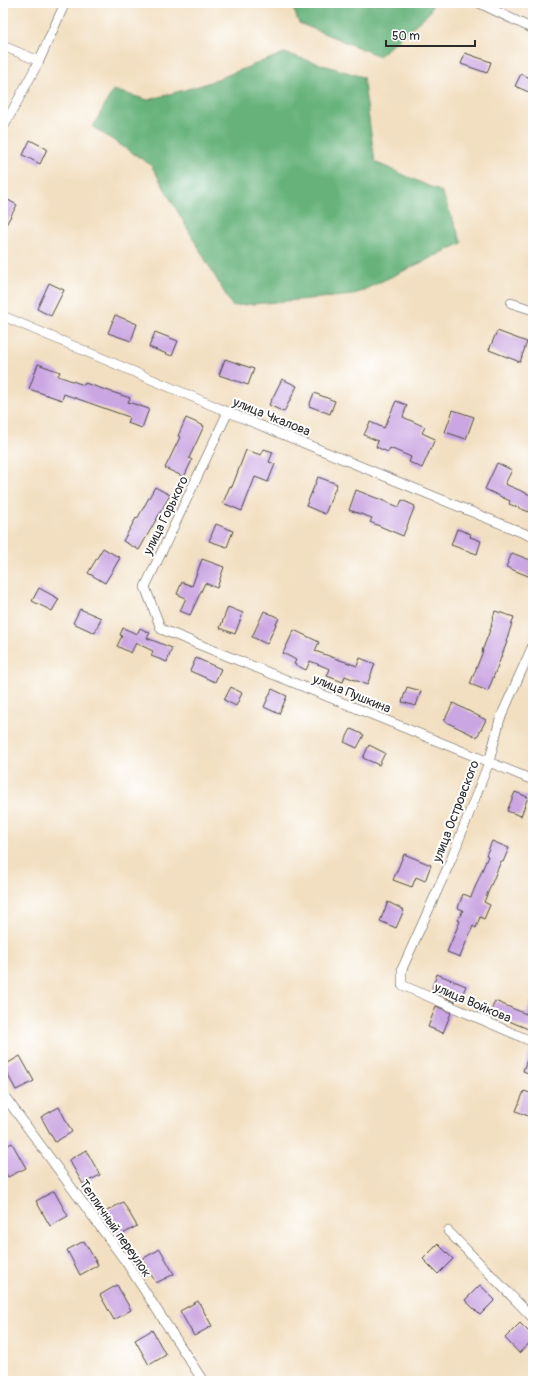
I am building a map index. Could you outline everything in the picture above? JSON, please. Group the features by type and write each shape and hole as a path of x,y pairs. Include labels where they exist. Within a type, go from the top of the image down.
{"street":[{"path":"3,128 38,62 66,3"},
{"path":"479,3 533,29"},
{"path":"3,46 38,62"},
{"path":"511,303 533,310"},
{"name":"улица Чкалова","path":"3,316 228,412 533,537"},
{"name":"улица Горького","path":"161,629 145,587 228,412"},
{"name":"улица Пушкина","path":"161,629 533,780"},
{"name":"улица Островского","path":"402,985 402,969 451,860 489,762 500,719 533,645"},
{"name":"улица Войкова","path":"402,985 533,1042"},
{"name":"Тепличный переулок","path":"3,1094 126,1262 203,1381"},
{"path":"448,1231 533,1318"}],"green space":[{"path":"291,3 433,3 429,13 379,56 299,23"},
{"path":"284,53 363,77 375,162 442,192 462,243 353,295 232,306 151,165 93,127 113,90 148,100 202,85"}],"building":[{"path":"465,53 491,62 487,73 461,64"},
{"path":"521,74 533,79 533,94 515,86"},
{"path":"30,140 47,149 40,164 23,155"},
{"path":"3,197 17,205 3,230"},
{"path":"49,283 64,290 51,316 37,309"},
{"path":"115,315 137,324 131,341 108,333"},
{"path":"497,331 527,342 520,362 489,350"},
{"path":"155,332 178,341 172,356 149,347"},
{"path":"225,359 254,369 248,385 219,375"},
{"path":"38,364 60,372 58,376 130,398 128,402 149,409 142,428 127,423 129,417 64,394 62,400 29,389"},
{"path":"282,379 297,386 284,412 269,405"},
{"path":"314,393 335,401 330,414 309,406"},
{"path":"396,401 407,405 403,417 425,427 422,433 435,439 422,468 409,462 411,457 390,448 388,452 376,447 378,441 364,435 370,422 384,428"},
{"path":"453,410 474,417 466,439 445,432"},
{"path":"186,418 204,426 189,458 192,460 184,477 165,468 180,437 178,436"},
{"path":"264,449 273,452 269,462 275,464 268,482 255,477 242,511 223,503 230,486 232,487 246,450 261,455"},
{"path":"497,463 512,470 505,484 533,496 533,504 529,512 509,504 510,501 485,489"},
{"path":"318,477 337,484 325,514 306,506"},
{"path":"155,487 170,495 139,550 123,541"},
{"path":"356,490 399,507 402,500 415,506 403,536 370,522 372,518 349,510"},
{"path":"216,524 233,531 227,547 209,541"},
{"path":"457,529 471,534 470,537 481,541 477,554 451,545"},
{"path":"103,548 120,558 105,583 88,573"},
{"path":"512,553 533,561 533,578 506,567"},
{"path":"202,559 224,567 217,588 205,583 190,615 180,611 186,598 177,594 182,582 192,586"},
{"path":"39,588 59,599 52,611 32,601"},
{"path":"228,607 243,613 235,634 220,628"},
{"path":"80,609 101,618 95,633 73,623"},
{"path":"264,611 279,618 267,644 252,637"},
{"path":"495,611 514,617 507,642 488,691 470,684 492,625"},
{"path":"123,628 137,634 140,628 150,633 147,638 172,648 167,662 151,656 153,651 136,643 131,653 117,646 122,636 120,635"},
{"path":"294,630 319,642 315,651 357,666 360,658 375,664 367,685 345,676 343,682 327,676 330,669 310,661 306,670 294,664 296,660 283,653"},
{"path":"196,658 221,669 215,682 190,671"},
{"path":"231,687 242,693 236,706 224,700"},
{"path":"407,687 421,691 416,706 402,702"},
{"path":"272,689 287,696 279,714 264,707"},
{"path":"453,703 486,720 477,737 444,721"},
{"path":"351,729 364,735 357,748 344,742"},
{"path":"369,745 385,753 379,765 363,758"},
{"path":"515,792 528,797 521,816 507,811"},
{"path":"492,841 509,848 503,862 501,861 484,902 490,905 484,919 480,917 476,928 473,926 460,957 447,952 463,910 458,908 463,894 471,897 488,856 486,855"},
{"path":"404,854 431,865 425,881 416,877 412,887 393,880"},
{"path":"388,902 404,910 396,928 380,921"},
{"path":"437,974 466,986 460,1000 457,998 455,1002 441,995 442,992 432,988"},
{"path":"533,997 533,1031 490,1013 495,1001 526,1014"},
{"path":"436,1006 451,1013 443,1033 428,1027"},
{"path":"531,1048 533,1048 533,1075 523,1071"},
{"path":"20,1056 34,1081 16,1090 3,1066"},
{"path":"524,1091 533,1094 533,1118 516,1111"},
{"path":"59,1107 72,1132 55,1142 41,1117"},
{"path":"12,1143 26,1168 8,1177 3,1168 3,1148"},
{"path":"86,1150 100,1175 83,1184 69,1160"},
{"path":"54,1191 68,1216 50,1226 36,1201"},
{"path":"123,1202 137,1226 119,1236 105,1212"},
{"path":"84,1241 98,1265 80,1275 67,1250"},
{"path":"438,1244 453,1259 438,1274 423,1259"},
{"path":"160,1249 174,1274 156,1283 142,1259"},
{"path":"117,1285 131,1310 114,1320 100,1295"},
{"path":"480,1285 495,1300 480,1315 465,1300"},
{"path":"198,1301 212,1326 194,1336 180,1311"},
{"path":"520,1323 533,1336 533,1340 519,1353 505,1338"},
{"path":"152,1330 166,1355 149,1365 135,1340"}]}
